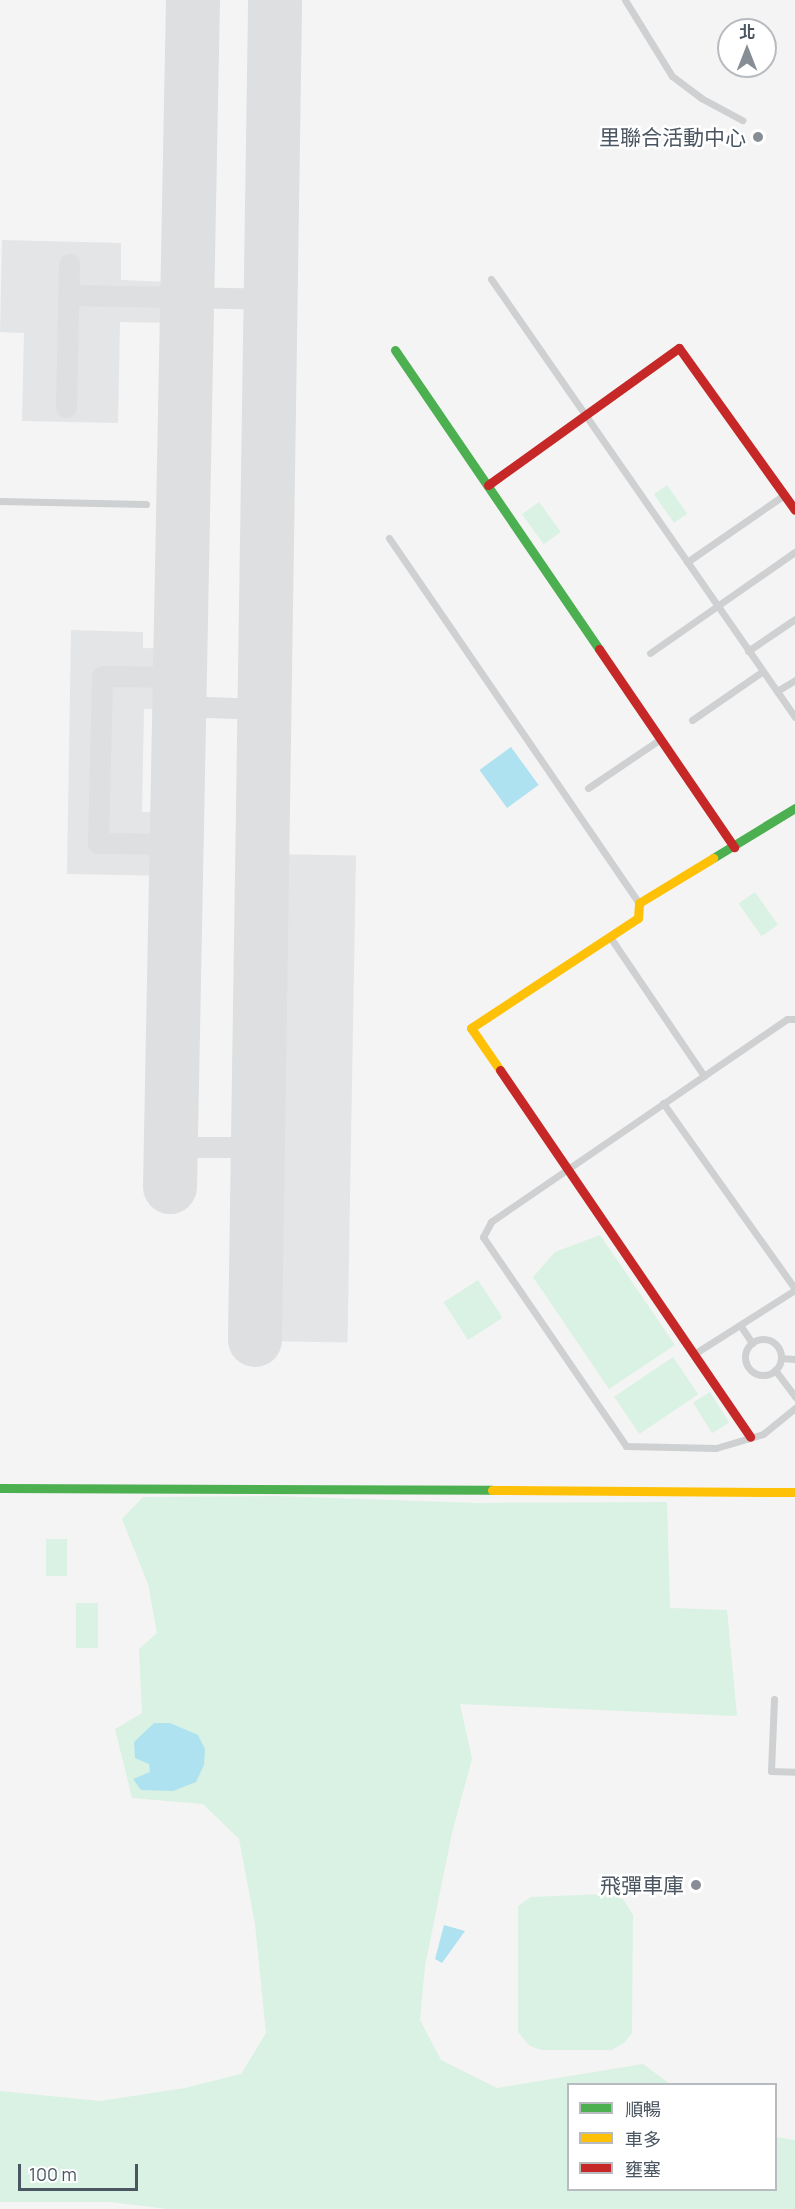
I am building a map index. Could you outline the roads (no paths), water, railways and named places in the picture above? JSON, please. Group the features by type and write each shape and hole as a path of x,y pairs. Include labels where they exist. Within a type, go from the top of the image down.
{"street":[{"path":"625,0 672,76 700,98 742,120"},
{"path":"491,279 795,717"},
{"path":"488,485 679,348 795,510"},
{"path":"395,350 734,847"},
{"path":"687,561 784,495"},
{"path":"0,501 146,504"},
{"path":"389,538 639,903 638,918 471,1028 750,1437"},
{"path":"650,653 795,552"},
{"path":"748,651 795,619"},
{"path":"692,720 764,671"},
{"path":"777,691 795,680"},
{"path":"588,788 659,740"},
{"path":"639,903 795,808"},
{"path":"610,937 704,1076"},
{"path":"795,1019 787,1019 491,1222 483,1237 626,1446 716,1448 763,1434 795,1408"},
{"path":"663,1103 795,1289 694,1354"},
{"path":"740,1325 752,1343"},
{"path":"763,1339 774,1342 781,1358 775,1370 765,1374 750,1368 746,1352 752,1343 763,1339"},
{"path":"781,1358 795,1359"},
{"path":"775,1370 795,1397"},
{"path":"0,1488 795,1492"},
{"path":"774,1699 771,1772 795,1772"}],"water":[{"path":"511,747 539,785 507,808 479,770"},
{"path":"154,1723 170,1723 198,1735 205,1749 204,1765 196,1782 173,1791 141,1790 133,1779 150,1772 149,1764 135,1758 134,1742"},
{"path":"444,1925 465,1931 442,1963 435,1959"}],"place":[{"name":"里聯合活動中心","path":"758,137"},
{"name":"飛彈車庫","path":"696,1885"}]}
